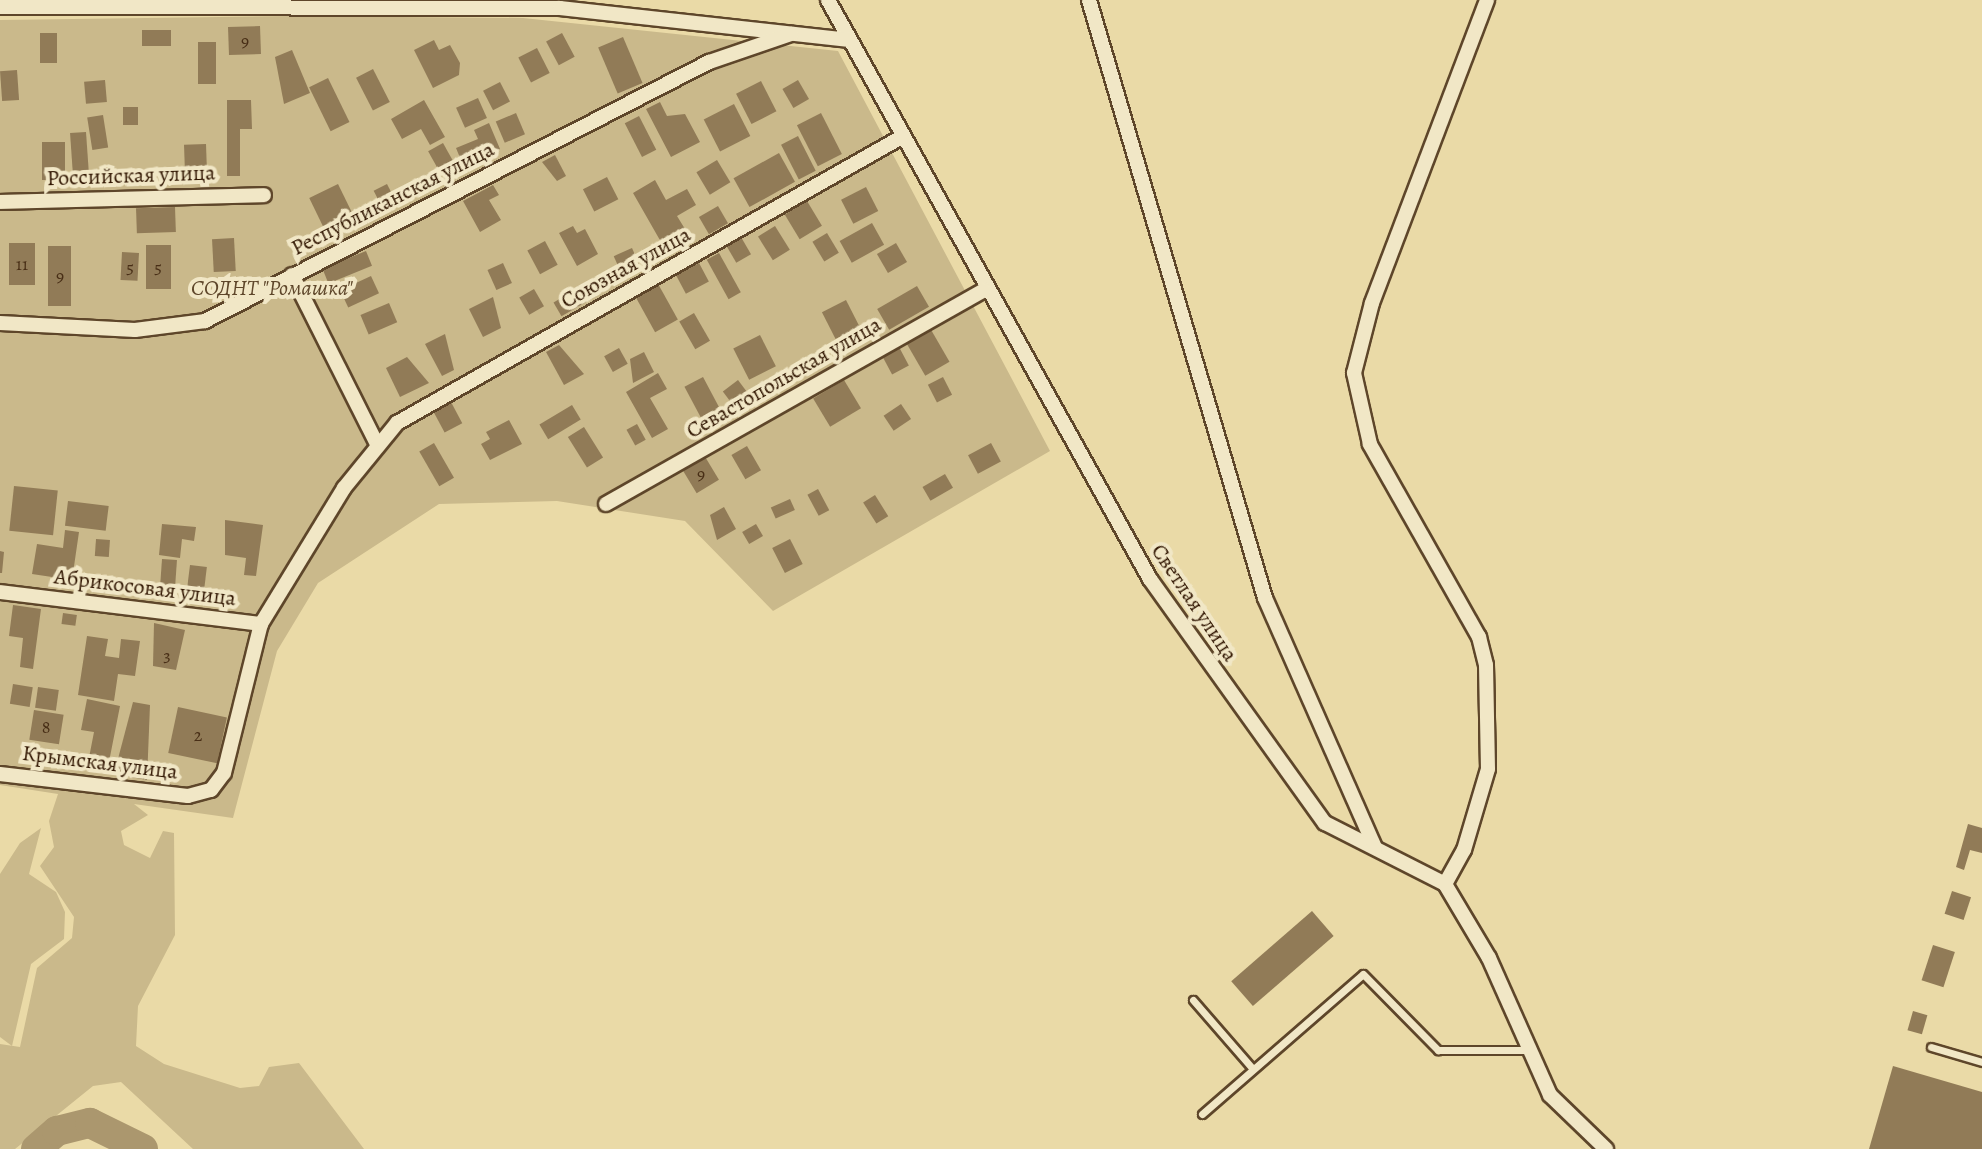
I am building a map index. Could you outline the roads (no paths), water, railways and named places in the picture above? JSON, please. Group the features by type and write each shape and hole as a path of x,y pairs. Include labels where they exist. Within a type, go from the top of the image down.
{"street":[{"name":"Светлая улица","path":"828,0 984,290 1150,579 1290,782 1325,823 1445,884"},
{"path":"1089,0 1265,598 1375,847"},
{"path":"1487,0 1372,303 1354,373 1370,444 1479,637 1486,665 1488,769 1464,850 1445,884 1489,958 1528,1050 1563,1112 1606,1149"},
{"path":"0,7 560,8 849,40"},
{"name":"Республиканская улица","path":"0,323 174,329 205,321 709,62 791,34"},
{"name":"Союзная улица","path":"376,442 397,423 900,138"},
{"name":"Российская улица","path":"0,202 264,195"},
{"path":"292,275 376,442"},
{"name":"Севастопольская улица","path":"606,504 984,290"},
{"name":"Абрикосовая улица","path":"0,592 261,624 376,442"},
{"name":"Крымская улица","path":"0,774 188,796 211,790 224,773 261,624"}],"lane":[{"path":"1202,1114 1363,974 1438,1050 1528,1050"},
{"path":"1193,1000 1253,1069"},
{"path":"1931,1047 1982,1062"}],"waterway":[{"path":"36,1149 57,1131 90,1123 143,1149"}],"park label":[{"name":"СОДНТ \"Ромашка\"","path":"272,289"}]}
